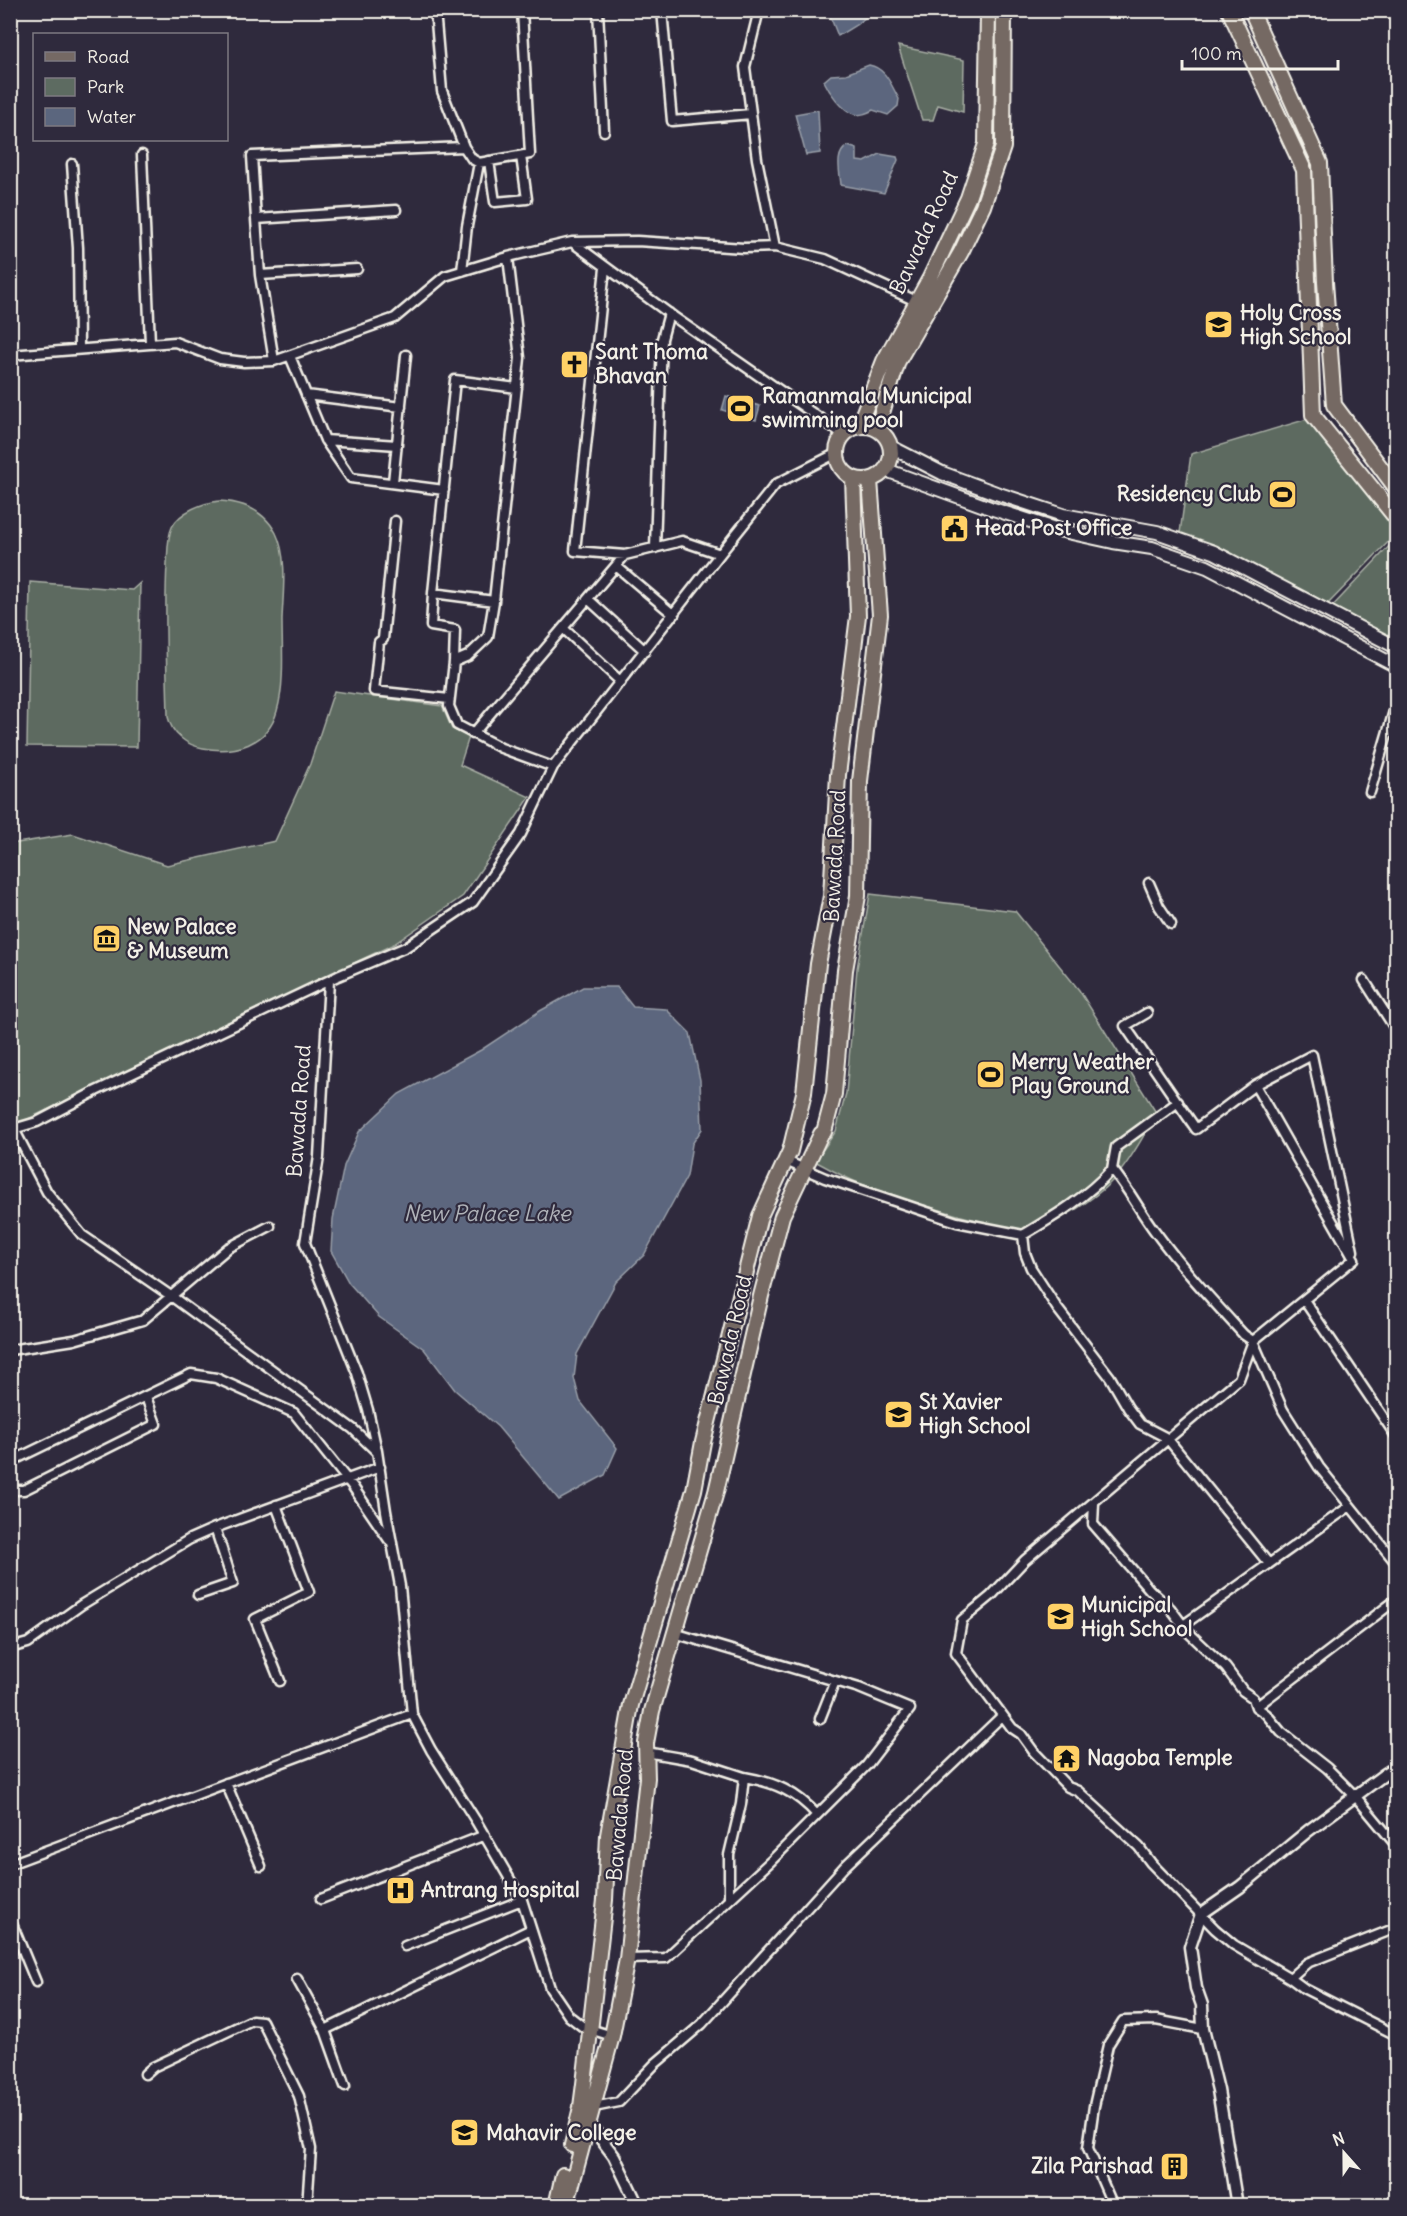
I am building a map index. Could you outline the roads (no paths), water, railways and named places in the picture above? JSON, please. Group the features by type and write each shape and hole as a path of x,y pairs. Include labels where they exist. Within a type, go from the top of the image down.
{"main road":[{"name":"Bawada Road","path":"858,427 884,361 930,278 968,198 986,144 988,10"},
{"path":"876,429 898,361 961,252 980,213 1002,148 1004,10"},
{"path":"1229,10 1304,170 1307,201 1306,236 1313,415 1396,518"},
{"path":"1251,10 1320,163 1324,282 1334,405 1396,488"},
{"path":"1304,170 1320,163"},
{"path":"858,427 876,429 887,437 891,447 891,459 886,470 870,480 853,478 842,468 837,453 844,435 858,427"},
{"path":"891,447 942,473 1063,515 1157,532 1214,552 1396,647"},
{"path":"886,470 1058,530 1152,548 1207,567 1396,666"},
{"path":"556,2205 586,2113 591,2029 605,1900 608,1835 631,1705 694,1490 703,1443 760,1216 786,1161 804,1093 818,963 831,896 838,775 858,616 853,478"},
{"name":"Bawada Road","path":"566,2205 582,2141 586,2113 612,2036 627,1959 647,1778 646,1752 652,1711 719,1480 758,1307 782,1216 824,1132 834,1094 845,970 858,896 860,781 880,615 870,480"}],"street":[{"path":"435,10 442,91 464,147 472,159 479,163 530,154 522,10"},
{"path":"598,10 604,131"},
{"path":"662,10 672,121 751,114"},
{"path":"759,10 745,67 757,159 775,247"},
{"path":"274,361 260,275 252,156 464,147"},
{"path":"142,155 150,343"},
{"path":"489,161 495,202 527,199 521,156"},
{"path":"462,271 467,226 479,163"},
{"path":"72,165 78,248 79,349"},
{"path":"256,219 396,210"},
{"path":"10,355 175,342 220,359 244,362 274,361 394,318 445,276 508,257 572,242 637,241 744,248 775,247 825,259 916,301"},
{"path":"572,242 605,268 844,435"},
{"path":"454,662 468,656 488,637 494,601 520,358 508,257"},
{"path":"605,268 575,551 625,555 682,541 720,554"},
{"path":"260,275 357,269"},
{"path":"655,548 662,339 669,313"},
{"path":"393,482 406,355"},
{"path":"290,356 325,440 351,478 444,490"},
{"path":"517,388 454,380 431,626 455,630 449,706 457,725 501,748 553,767"},
{"path":"306,394 401,407"},
{"path":"325,440 397,445"},
{"path":"1353,463 1368,452"},
{"path":"612,2036 591,2029 587,2030 569,2016 550,1988 522,1900 431,1750 412,1714 400,1586 378,1451 352,1429 171,1296 82,1235 47,1192 12,1129 37,1122 96,1091 328,981 406,947 473,902 521,834 553,767 776,484 837,453"},
{"path":"395,521 383,639 379,642 374,692 449,699"},
{"path":"474,734 625,555"},
{"path":"616,566 674,615"},
{"path":"433,592 494,601"},
{"path":"588,599 645,651"},
{"path":"564,629 621,682"},
{"path":"1370,792 1396,704"},
{"path":"1149,883 1159,906 1171,924"},
{"path":"1364,980 1396,1030"},
{"name":"Bawada Road","path":"328,981 319,1157 305,1243 357,1373 378,1451"},
{"path":"1147,1013 1125,1026 1196,1129 1255,1085 1312,1054 1354,1259"},
{"path":"1255,1085 1354,1259"},
{"path":"786,1161 957,1222 1023,1235 1097,1185 1112,1169 1116,1146 1178,1102"},
{"path":"1112,1169 1124,1183 1153,1229 1191,1277 1244,1335 1253,1341 1282,1410 1319,1467 1396,1563"},
{"path":"10,1350 74,1340 143,1320 228,1248 270,1226"},
{"path":"1023,1235 1025,1253 1031,1268 1057,1308 1110,1377 1128,1408 1140,1424 1167,1438 1269,1564"},
{"path":"1354,1259 1253,1341 1239,1379 1025,1560 991,1596 962,1620 956,1653 1002,1716 1012,1728 1022,1734 1034,1752 1068,1787 1078,1791 1139,1847 1151,1863 1234,1945 1305,1989 1396,2035"},
{"path":"1304,1300 1396,1436"},
{"path":"10,1462 191,1374 216,1378 294,1413 347,1480 392,1543"},
{"path":"10,1490 24,1490 156,1424 146,1397"},
{"path":"10,1648 28,1643 81,1605 190,1539 380,1467"},
{"path":"1094,1503 1093,1524 1150,1590 1170,1608 1182,1626 1226,1668 1243,1691 1253,1698 1256,1707 1266,1714 1281,1731 1327,1768 1356,1797 1396,1845"},
{"path":"276,1505 309,1592 255,1619 280,1681"},
{"path":"1182,1626 1350,1506"},
{"path":"198,1595 233,1583 215,1528"},
{"path":"1256,1707 1396,1600"},
{"path":"627,1959 666,1958 867,1765 910,1709 835,1681 674,1633"},
{"path":"820,1719 835,1681"},
{"path":"10,1864 412,1714"},
{"path":"638,2205 614,2156 586,2113 619,2102 655,2064 702,2024 844,1867 1002,1716"},
{"path":"646,1752 692,1760 771,1783 804,1800 817,1815"},
{"path":"1237,2205 1218,2091 1203,2029 1202,2005 1196,1988 1190,1947 1201,1914 1248,1881 1308,1832 1396,1767"},
{"path":"729,1899 729,1855 741,1804 744,1777"},
{"path":"226,1783 261,1866"},
{"path":"321,1899 485,1836"},
{"path":"405,1946 522,1900"},
{"path":"10,1919 36,1982"},
{"path":"1290,1978 1307,1963 1396,1928"},
{"path":"325,2030 531,1929"},
{"path":"297,1979 325,2030 345,2086"},
{"path":"145,2074 153,2067 252,2020 262,2021 299,2096 311,2149 305,2204"},
{"path":"1113,2205 1088,2148 1094,2106 1108,2045 1123,2021 1156,2020 1203,2029"}],"water":[{"path":"828,11 874,11 838,36"},
{"path":"869,65 884,73 899,99 898,106 888,115 873,110 859,115 849,112 836,100 824,81 831,75 846,74"},
{"path":"818,110 820,153 806,155 795,114"},
{"path":"848,146 857,149 857,161 865,162 880,154 897,157 898,160 884,193 841,185 839,158"},
{"name":"Ramanmala Municipal swimming pool","path":"726,396 760,406 756,420 722,410"},
{"name":"New Palace Lake","path":"583,987 617,987 633,1007 666,1009 690,1033 700,1080 702,1129 692,1144 687,1176 644,1255 616,1282 577,1354 574,1378 580,1401 617,1448 605,1475 559,1500 498,1427 455,1390 424,1349 379,1317 349,1283 331,1251 333,1219 344,1166 359,1132 399,1094 481,1050 540,1011"}],"place":[{"name":"Holy Cross High School","path":"1219,325"},
{"name":"Sant Thoma Bhavan","path":"574,364"},
{"name":"Ramanmala Municipal swimming pool","path":"741,408"},
{"name":"Residency Club","path":"1282,494"},
{"name":"Head Post Office","path":"954,528"},
{"name":"New Palace & Museum","path":"106,939"},
{"name":"Merry Weather Play Ground","path":"990,1074"},
{"name":"St Xavier High School","path":"898,1414"},
{"name":"Municipal High School","path":"1060,1617"},
{"name":"Nagoba Temple","path":"1066,1758"},
{"name":"Antrang Hospital","path":"400,1890"},
{"name":"Mahavir College","path":"465,2133"},
{"name":"Zila Parishad","path":"1174,2166"}]}
